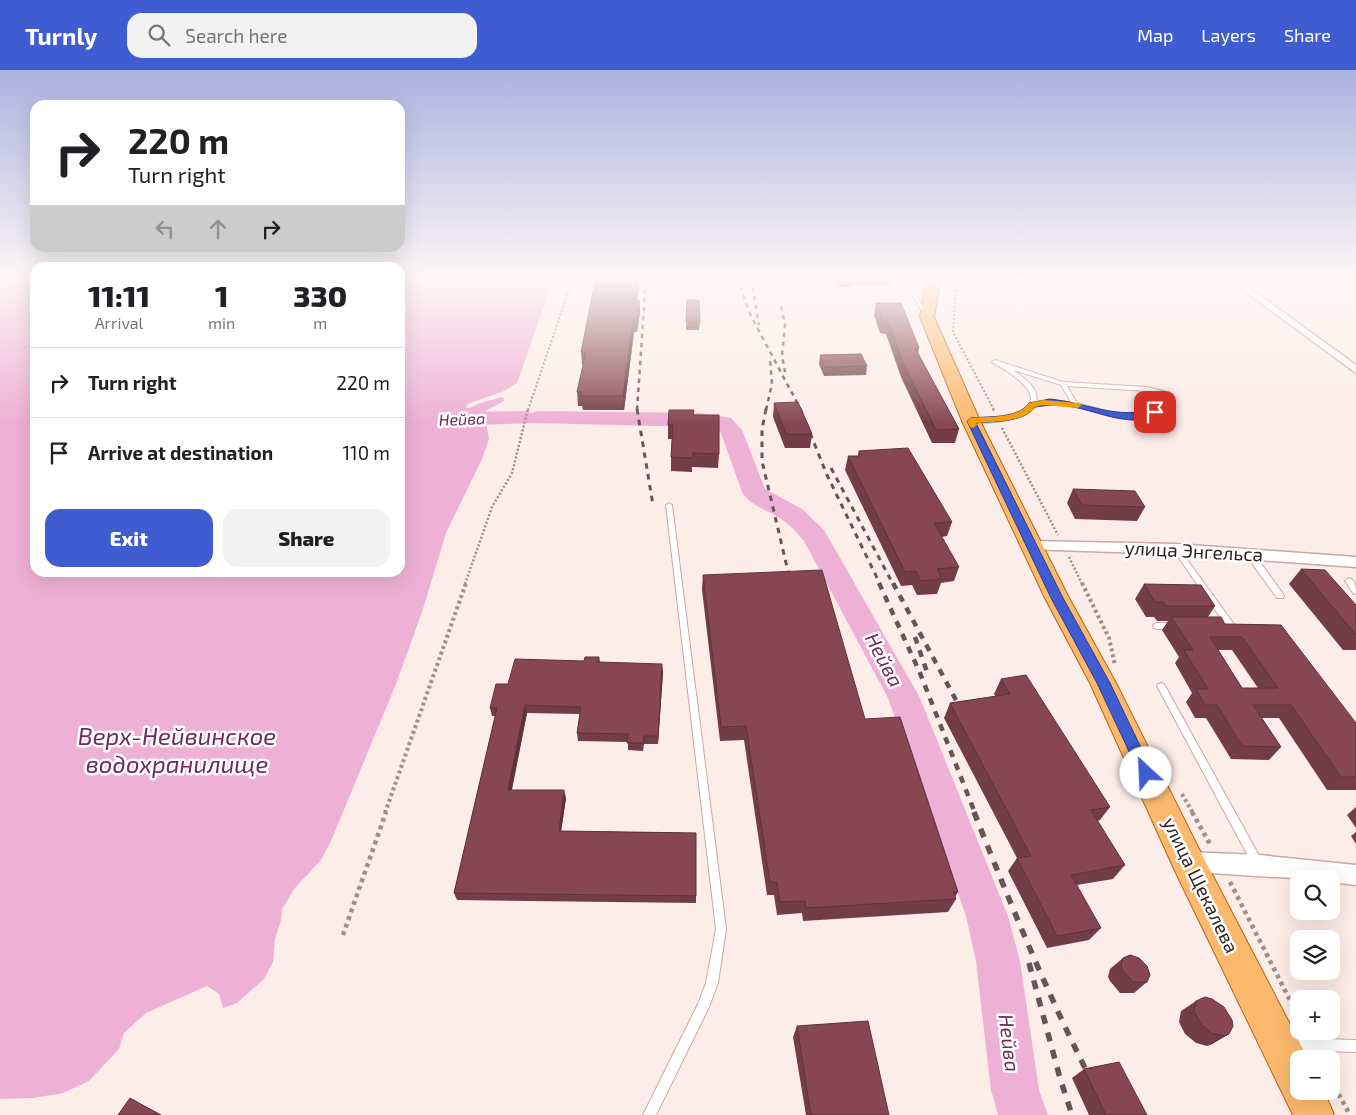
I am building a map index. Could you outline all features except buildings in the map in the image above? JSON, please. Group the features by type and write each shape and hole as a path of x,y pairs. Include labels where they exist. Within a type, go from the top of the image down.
{"main road":[{"name":"улица Щекалева","path":"931,327 943,359 971,421 1031,546 1103,683 1188,862 1290,1064"},
{"path":"1307,1100 1314,1115"}],"street":[{"path":"1297,327 1356,370"},
{"name":"улица Энгельса","path":"1031,546 1176,549 1356,562"},
{"path":"1188,862 1259,865 1356,876"}],"lane":[{"path":"971,421 998,419 1023,413 1032,405 1035,397 1027,384 1019,375 995,362"},
{"path":"1002,366 1063,384 1147,389 1161,392 1168,396 1155,412 1144,416 1112,416 1075,404 1050,402 1032,405"},
{"path":"1063,384 1075,404"},
{"path":"649,1115 703,1007 712,983 721,929 669,505"},
{"path":"1176,549 1234,626 1221,626"},
{"path":"1248,553 1280,596"},
{"path":"1349,581 1356,590"},
{"path":"1157,626 1185,626"},
{"path":"1161,686 1259,865"},
{"path":"1280,1043 1355,1047"}],"path":[{"path":"343,935 492,508 512,473 525,418 556,327"},
{"path":"953,327 953,332 1064,546 1109,638 1116,671"},
{"path":"1178,786 1221,864 1290,1000"},
{"path":"1340,1097 1350,1115"}],"water":[{"name":"Верх-Нейвинское водохранилище","path":"0,327 30,327 30,577 405,577 405,327 537,327 517,383 502,392 467,404 466,408 470,408 477,404 502,397 504,401 485,411 506,414 502,423 486,423 489,439 482,459 446,533 422,612 396,684 331,841 321,860 294,889 282,909 281,920 275,939 273,962 264,979 237,1003 223,1008 219,994 207,986 146,1013 124,1033 119,1049 89,1081 63,1093 33,1098 0,1099"}],"waterway":[{"name":"Нейва","path":"405,421 525,418"},
{"name":"Нейва","path":"538,418 700,420 723,423 731,430 754,492 760,498 793,515 815,536 904,698 987,916 998,961 1015,1090 1023,1115"}],"railway":[{"path":"637,409 643,327"},
{"path":"757,327 801,410"},
{"path":"785,327 782,356 785,372"},
{"path":"766,410 772,384 770,359"},
{"path":"637,409 653,505"},
{"path":"766,409 762,429 762,461 791,584"},
{"path":"800,409 803,415"},
{"path":"806,423 827,475 880,584"},
{"path":"831,468 893,584"},
{"path":"879,583 920,673 975,813"},
{"path":"893,583 964,715"},
{"path":"915,637 928,675"},
{"path":"974,812 1030,948 1091,1080"},
{"path":"1029,963 1072,1115"}],"slow traffic":[{"path":"973,425 971,421 1016,416 1029,409 1032,405 1043,402 1078,405"}],"route":[{"path":"1146,773 1103,683 1022,528 971,421 1016,416 1029,409 1032,405 1043,402 1075,404 1112,416 1144,416 1155,412"}]}
